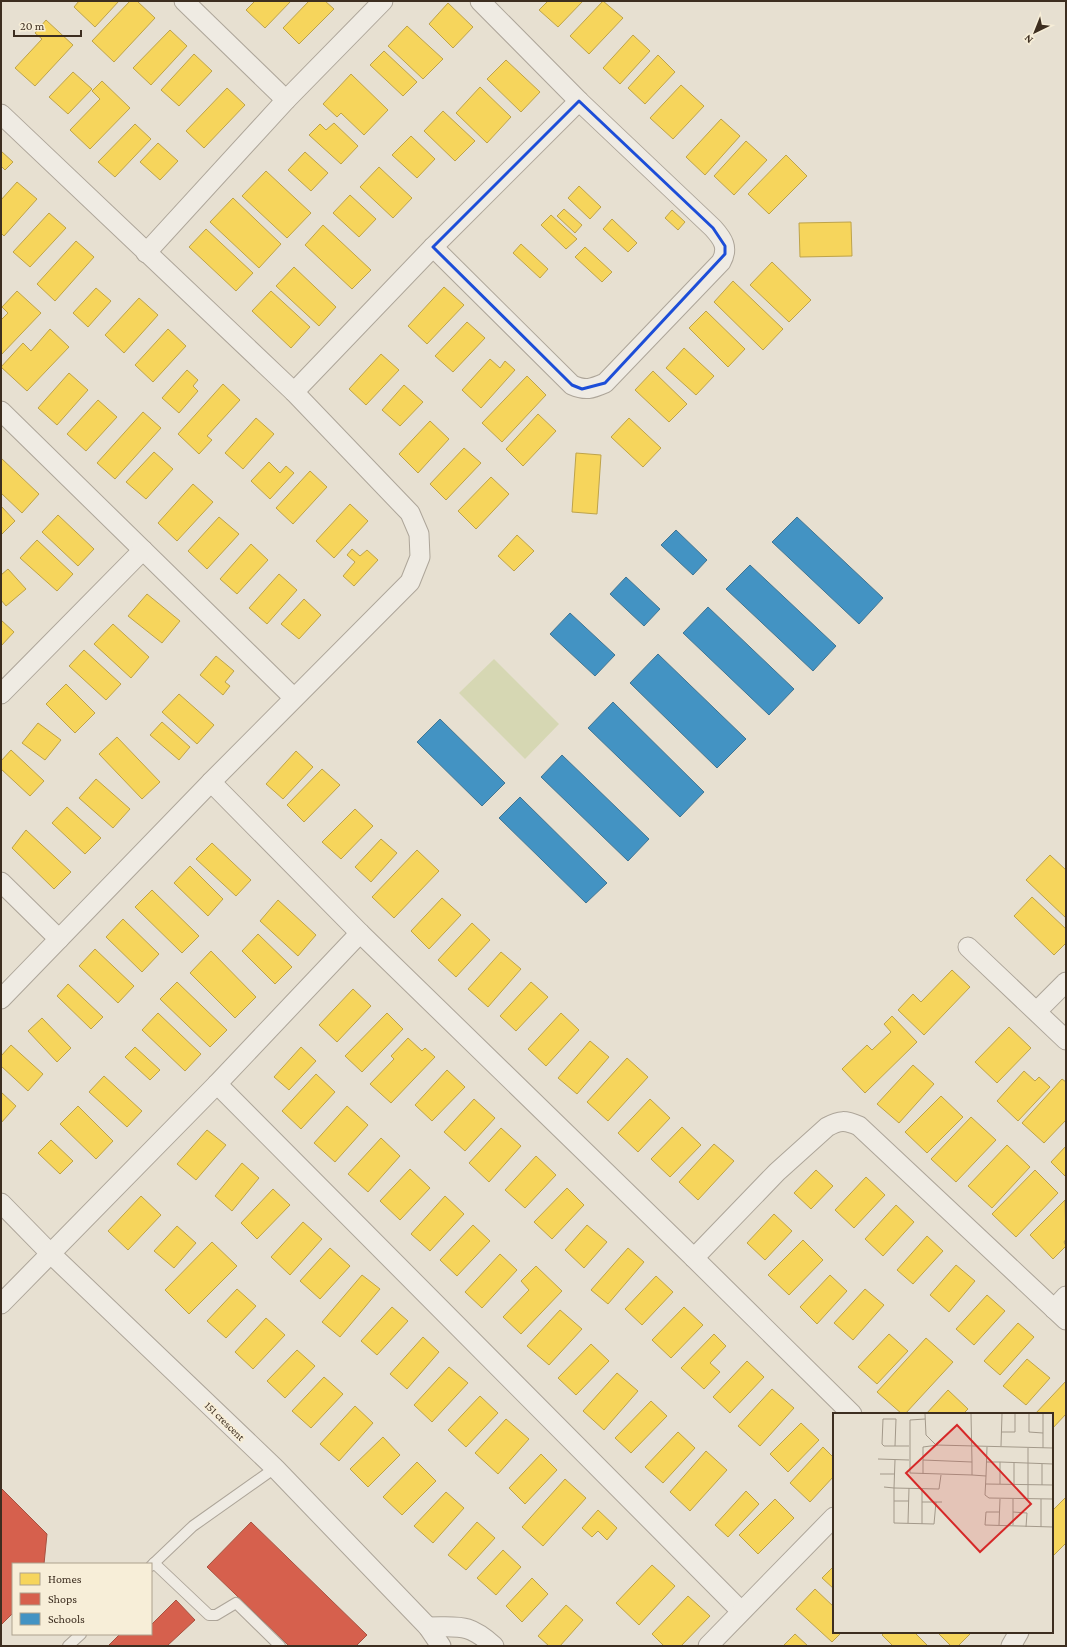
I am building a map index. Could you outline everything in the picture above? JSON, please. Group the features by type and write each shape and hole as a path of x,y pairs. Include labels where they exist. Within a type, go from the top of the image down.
{"street":[{"path":"184,1 286,100"},
{"path":"146,253 286,100 383,1"},
{"path":"433,247 572,385 582,389 593,388 605,383 721,262 725,254 725,246 720,236 713,228 579,101 480,1"},
{"path":"294,392 433,247 579,101"},
{"path":"1,114 294,392 410,513 420,534 420,557 410,582 294,698 1,999"},
{"path":"1,411 294,698"},
{"path":"1,694 143,550"},
{"path":"212,782 360,933 851,1413"},
{"path":"1,882 59,939"},
{"path":"1,1304 216,1084 360,933"},
{"path":"968,947 1066,1040"},
{"path":"1036,1011 1066,982"},
{"path":"216,1084 742,1611"},
{"path":"694,1258 777,1172 826,1126 836,1122 847,1121 859,1126 1062,1308"},
{"name":"151 crescent","path":"1,1203 50,1253 275,1468 428,1627 441,1646"},
{"path":"708,1646 833,1518"},
{"path":"428,1627 462,1627 474,1630 494,1646"},
{"path":"1011,1646 1018,1633"}],"lane":[{"path":"275,1468 193,1526 153,1565 209,1615 216,1615 236,1603 280,1646"},
{"path":"68,1646 80,1635"}],"highlighted area":[{"path":"579,101 713,228 725,246 725,254 605,383 582,389 572,385 433,247"}],"green space":[{"path":"494,659 559,724 525,759 459,693"}],"building: Homes":[{"path":"79,1 119,1 95,27 74,7"},
{"path":"130,1 137,1 155,18 114,62 92,41"},
{"path":"255,1 291,1 265,28 246,10"},
{"path":"309,1 325,1 334,9 299,44 283,28"},
{"path":"548,1 583,1 558,27 539,10"},
{"path":"603,1 623,18 589,54 570,36"},
{"path":"448,3 473,27 453,48 429,24"},
{"path":"46,20 73,45 35,86 15,68 42,39 35,33"},
{"path":"407,26 443,59 423,79 388,46"},
{"path":"170,30 187,46 151,85 133,68"},
{"path":"633,35 650,51 620,84 603,68"},
{"path":"384,51 417,82 403,96 370,65"},
{"path":"194,54 212,71 179,106 161,90"},
{"path":"658,55 675,72 645,104 628,88"},
{"path":"506,60 540,92 521,112 487,79"},
{"path":"73,72 92,89 68,114 49,97"},
{"path":"351,74 388,110 364,135 341,113 337,117 323,104"},
{"path":"102,81 130,108 90,149 70,130 100,99 92,91"},
{"path":"681,85 704,106 673,139 650,118"},
{"path":"480,87 511,117 487,143 456,113"},
{"path":"227,88 245,105 204,148 186,131"},
{"path":"443,111 475,141 455,161 424,131"},
{"path":"721,119 740,136 705,175 686,157"},
{"path":"334,123 358,146 341,164 309,135 320,124 326,130"},
{"path":"135,124 151,139 115,177 98,162"},
{"path":"411,136 435,159 417,178 392,155"},
{"path":"746,141 767,160 734,195 714,176"},
{"path":"158,143 178,161 160,180 140,162"},
{"path":"1,151 13,162 5,170 1,166"},
{"path":"305,152 328,173 311,191 288,170"},
{"path":"786,155 807,176 769,214 748,194"},
{"path":"379,167 412,198 393,218 360,187"},
{"path":"266,171 311,213 287,238 242,196"},
{"path":"17,182 37,199 4,236 1,233 1,200"},
{"path":"579,186 601,207 590,219 568,198"},
{"path":"350,195 376,219 359,237 333,213"},
{"path":"233,198 281,244 259,268 210,222"},
{"path":"564,209 582,225 575,233 557,216"},
{"path":"672,210 685,222 678,230 665,218"},
{"path":"49,213 66,228 30,267 13,252"},
{"path":"551,215 577,239 566,249 541,225"},
{"path":"612,219 637,243 628,252 603,229"},
{"path":"851,222 852,256 800,257 799,223"},
{"path":"323,225 371,270 352,289 305,245"},
{"path":"206,229 253,273 236,291 189,247"},
{"path":"76,241 94,257 55,301 37,284"},
{"path":"521,244 548,269 540,278 513,253"},
{"path":"585,247 612,272 602,282 575,257"},
{"path":"772,262 811,300 789,322 750,285"},
{"path":"294,267 336,307 319,326 276,286"},
{"path":"733,281 783,329 763,350 714,302"},
{"path":"444,287 464,305 427,344 408,326"},
{"path":"96,288 111,301 88,327 73,313"},
{"path":"17,291 41,313 1,355 1,320 8,313 2,307"},
{"path":"271,291 310,327 291,348 252,311"},
{"path":"139,298 158,315 124,353 105,335"},
{"path":"706,311 745,349 728,367 689,328"},
{"path":"467,322 485,338 453,372 435,356"},
{"path":"50,329 69,347 27,391 1,367 23,343 31,351"},
{"path":"168,329 186,346 153,382 135,365"},
{"path":"684,348 714,376 696,395 666,368"},
{"path":"381,354 399,370 366,405 349,389"},
{"path":"490,359 500,368 505,361 515,370 481,408 462,390"},
{"path":"187,370 198,380 193,386 198,391 179,413 162,398"},
{"path":"653,371 687,404 669,422 635,390"},
{"path":"69,373 88,390 57,425 38,408"},
{"path":"527,376 546,395 502,442 482,423"},
{"path":"223,384 240,400 207,436 212,440 199,454 178,434"},
{"path":"404,385 423,402 400,426 382,410"},
{"path":"98,400 117,417 86,451 67,434"},
{"path":"143,412 161,428 115,479 97,463"},
{"path":"538,414 556,431 523,466 506,449"},
{"path":"256,418 274,434 243,469 225,453"},
{"path":"629,418 661,448 643,467 611,437"},
{"path":"430,421 449,439 418,473 399,454"},
{"path":"464,448 481,463 446,500 430,484"},
{"path":"154,452 173,469 146,499 126,482"},
{"path":"576,453 601,455 597,514 572,512"},
{"path":"1,458 39,494 22,513 1,493"},
{"path":"269,462 280,473 286,466 294,473 270,499 251,481"},
{"path":"310,471 327,487 293,524 276,508"},
{"path":"491,477 509,494 476,529 458,511"},
{"path":"193,484 213,502 177,541 158,523"},
{"path":"350,504 368,521 334,558 316,541"},
{"path":"1,506 15,521 1,535"},
{"path":"58,515 94,549 78,566 42,532"},
{"path":"219,517 239,534 207,569 188,551"},
{"path":"517,535 534,551 514,571 498,556"},
{"path":"37,540 73,574 57,591 20,558"},
{"path":"251,544 268,560 237,594 220,579"},
{"path":"352,549 360,556 367,550 378,560 354,586 343,576 355,562 347,555"},
{"path":"8,569 26,589 6,606 1,600 1,575"},
{"path":"279,574 297,590 267,624 249,608"},
{"path":"147,594 180,621 162,643 128,616"},
{"path":"304,599 321,615 299,639 281,624"},
{"path":"1,620 14,632 1,646"},
{"path":"113,624 149,657 131,678 94,644"},
{"path":"84,650 121,684 106,700 69,666"},
{"path":"216,656 234,671 225,682 230,686 223,695 200,675"},
{"path":"66,684 95,713 75,733 46,704"},
{"path":"179,694 214,725 197,744 162,712"},
{"path":"162,722 190,747 179,760 150,735"},
{"path":"38,723 61,740 45,760 22,743"},
{"path":"117,737 160,782 142,799 99,754"},
{"path":"11,750 44,781 30,796 1,769 1,761"},
{"path":"296,751 313,767 283,799 266,784"},
{"path":"322,769 340,785 304,822 287,805"},
{"path":"96,779 130,809 113,828 79,798"},
{"path":"67,807 101,838 85,854 52,823"},
{"path":"355,809 373,826 341,859 322,842"},
{"path":"26,830 71,872 54,889 12,848"},
{"path":"381,839 397,853 371,882 355,867"},
{"path":"212,843 251,880 236,896 196,859"},
{"path":"417,850 439,871 394,918 372,897"},
{"path":"1050,855 1066,870 1066,918 1026,880"},
{"path":"190,866 223,899 208,916 174,883"},
{"path":"152,890 199,936 182,953 135,907"},
{"path":"1032,897 1066,929 1066,943 1054,955 1014,916"},
{"path":"442,898 461,915 429,949 411,931"},
{"path":"278,900 316,935 298,956 260,921"},
{"path":"123,919 159,954 142,972 106,937"},
{"path":"472,923 490,940 456,977 438,960"},
{"path":"258,934 292,967 275,984 242,951"},
{"path":"95,949 134,986 118,1003 79,966"},
{"path":"211,951 256,997 235,1018 190,973"},
{"path":"501,952 521,969 488,1007 468,989"},
{"path":"952,970 970,987 924,1035 898,1010 913,994 921,1002"},
{"path":"177,982 227,1030 210,1047 160,999"},
{"path":"531,982 548,997 516,1031 500,1016"},
{"path":"68,984 103,1017 91,1029 57,996"},
{"path":"353,989 371,1006 337,1042 319,1025"},
{"path":"158,1013 201,1054 185,1071 142,1030"},
{"path":"387,1013 403,1029 362,1072 345,1056"},
{"path":"561,1013 579,1030 546,1066 528,1049"},
{"path":"892,1016 917,1042 865,1093 842,1069 867,1045 872,1050 891,1032 884,1024"},
{"path":"42,1018 71,1048 57,1062 28,1031"},
{"path":"1009,1027 1031,1048 997,1083 975,1062"},
{"path":"408,1038 422,1051 425,1048 435,1057 391,1103 370,1084 394,1059 391,1056"},
{"path":"590,1041 609,1057 577,1094 558,1078"},
{"path":"11,1045 43,1074 28,1091 1,1066 1,1056"},
{"path":"135,1047 160,1070 150,1080 125,1057"},
{"path":"301,1047 316,1061 289,1090 274,1077"},
{"path":"627,1058 648,1077 608,1121 587,1102"},
{"path":"913,1065 934,1084 899,1123 877,1104"},
{"path":"447,1070 465,1087 432,1121 415,1105"},
{"path":"1024,1071 1035,1081 1039,1077 1050,1087 1018,1121 997,1101"},
{"path":"316,1074 335,1092 301,1129 282,1111"},
{"path":"104,1076 142,1111 127,1127 89,1092"},
{"path":"1062,1079 1066,1082 1066,1120 1044,1143 1022,1123"},
{"path":"1,1092 16,1106 1,1123"},
{"path":"941,1096 963,1117 927,1153 905,1132"},
{"path":"474,1099 495,1118 465,1151 444,1132"},
{"path":"650,1099 670,1118 638,1152 618,1133"},
{"path":"78,1106 113,1141 96,1159 60,1124"},
{"path":"347,1106 368,1125 335,1162 314,1143"},
{"path":"971,1117 996,1140 956,1182 931,1159"},
{"path":"682,1127 701,1145 670,1177 651,1159"},
{"path":"501,1128 521,1146 489,1182 469,1163"},
{"path":"207,1130 226,1145 196,1180 177,1164"},
{"path":"381,1138 400,1156 368,1192 348,1174"},
{"path":"51,1140 73,1161 60,1174 38,1153"},
{"path":"714,1144 734,1161 698,1200 679,1182"},
{"path":"1007,1145 1030,1167 992,1208 968,1186"},
{"path":"1066,1146 1066,1177 1051,1162"},
{"path":"536,1156 556,1175 525,1208 505,1190"},
{"path":"242,1163 259,1178 232,1211 215,1196"},
{"path":"410,1169 430,1188 400,1220 380,1201"},
{"path":"816,1170 833,1186 811,1209 794,1193"},
{"path":"1035,1170 1058,1193 1016,1237 992,1214"},
{"path":"866,1177 885,1195 854,1228 835,1210"},
{"path":"567,1188 584,1205 552,1239 534,1222"},
{"path":"273,1189 290,1205 257,1239 241,1223"},
{"path":"141,1196 161,1215 128,1250 108,1231"},
{"path":"445,1196 464,1214 430,1251 411,1234"},
{"path":"1065,1200 1066,1239 1064,1242 1066,1246 1053,1259 1030,1235"},
{"path":"896,1205 914,1222 883,1256 865,1239"},
{"path":"774,1214 792,1231 765,1260 747,1243"},
{"path":"303,1222 322,1239 290,1275 271,1257"},
{"path":"473,1225 490,1241 457,1276 440,1260"},
{"path":"587,1225 607,1242 584,1268 565,1250"},
{"path":"177,1226 196,1243 174,1268 154,1251"},
{"path":"927,1236 943,1251 913,1284 897,1270"},
{"path":"803,1240 823,1260 789,1295 768,1275"},
{"path":"212,1242 237,1266 189,1314 165,1290"},
{"path":"330,1248 350,1266 320,1299 300,1281"},
{"path":"628,1248 644,1262 608,1304 591,1290"},
{"path":"500,1254 517,1270 482,1308 465,1292"},
{"path":"956,1265 975,1281 949,1312 930,1295"},
{"path":"536,1266 562,1291 521,1334 503,1317 529,1290 521,1281"},
{"path":"362,1275 380,1289 340,1337 322,1322"},
{"path":"830,1275 847,1291 817,1324 800,1307"},
{"path":"656,1276 673,1292 642,1325 625,1309"},
{"path":"237,1289 256,1306 226,1338 207,1321"},
{"path":"865,1289 884,1305 853,1340 834,1323"},
{"path":"987,1295 1005,1311 974,1345 956,1329"},
{"path":"392,1307 408,1321 377,1355 361,1341"},
{"path":"684,1307 703,1325 671,1358 652,1340"},
{"path":"560,1310 582,1329 549,1365 527,1346"},
{"path":"266,1318 285,1335 253,1369 235,1352"},
{"path":"1018,1323 1034,1337 1000,1375 984,1361"},
{"path":"714,1334 726,1346 710,1363 720,1372 704,1389 681,1368"},
{"path":"889,1334 908,1351 877,1384 858,1367"},
{"path":"423,1337 439,1352 407,1389 390,1374"},
{"path":"926,1338 953,1362 906,1413 901,1413 877,1392"},
{"path":"591,1344 609,1361 576,1395 558,1378"},
{"path":"297,1350 315,1366 285,1398 267,1381"},
{"path":"1027,1359 1050,1378 1026,1405 1003,1386"},
{"path":"747,1361 764,1377 730,1413 713,1397"},
{"path":"449,1367 468,1383 432,1422 414,1405"},
{"path":"617,1373 638,1391 604,1430 583,1411"},
{"path":"324,1377 343,1394 311,1428 292,1411"},
{"path":"1066,1381 1066,1414 1053,1428 1053,1413 1036,1413"},
{"path":"772,1389 794,1408 760,1446 738,1426"},
{"path":"948,1390 968,1409 964,1413 927,1413"},
{"path":"480,1396 498,1413 466,1447 448,1430"},
{"path":"651,1401 667,1416 631,1453 615,1438"},
{"path":"355,1406 373,1423 339,1461 320,1444"},
{"path":"506,1419 529,1439 498,1474 475,1453"},
{"path":"801,1423 819,1440 788,1472 770,1454"},
{"path":"678,1432 695,1448 663,1483 645,1467"},
{"path":"383,1437 400,1455 368,1487 350,1469"},
{"path":"823,1447 833,1457 833,1477 810,1502 790,1483"},
{"path":"706,1451 727,1470 690,1511 670,1492"},
{"path":"541,1454 557,1470 525,1504 509,1488"},
{"path":"417,1462 436,1481 402,1515 383,1497"},
{"path":"565,1479 586,1498 543,1546 522,1527"},
{"path":"746,1491 759,1504 728,1537 715,1525"},
{"path":"446,1492 464,1508 433,1543 414,1526"},
{"path":"1066,1497 1066,1543 1053,1556 1053,1510"},
{"path":"775,1499 794,1518 758,1554 739,1535"},
{"path":"598,1510 617,1528 607,1540 598,1531 592,1537 582,1528"},
{"path":"477,1522 495,1538 466,1570 448,1555"},
{"path":"503,1550 521,1567 496,1595 477,1578"},
{"path":"652,1565 675,1586 639,1625 616,1603"},
{"path":"833,1567 833,1588 822,1578"},
{"path":"532,1578 548,1594 522,1622 506,1606"},
{"path":"815,1589 833,1606 833,1633 841,1633 832,1642 796,1609"},
{"path":"688,1596 710,1616 681,1646 664,1646 652,1634"},
{"path":"566,1605 583,1620 560,1646 549,1646 538,1636"},
{"path":"884,1633 915,1633 928,1646 893,1646 882,1635"},
{"path":"938,1633 971,1633 958,1646 951,1646"},
{"path":"795,1634 808,1646 783,1646"}],"building: Shops":[{"path":"1,1488 47,1534 44,1563 12,1563 12,1614 1,1625"},
{"path":"251,1522 367,1635 356,1646 289,1646 207,1567"},
{"path":"176,1600 195,1620 167,1646 108,1646 119,1635 152,1635 152,1624"}],"building: Schools":[{"path":"797,517 883,598 859,624 772,542"},
{"path":"676,530 707,560 693,575 661,545"},
{"path":"750,565 836,646 813,671 726,589"},
{"path":"626,577 660,609 644,626 610,594"},
{"path":"708,607 794,689 769,715 683,633"},
{"path":"570,613 615,655 595,676 550,634"},
{"path":"658,654 746,739 717,768 630,683"},
{"path":"613,702 704,792 680,817 588,728"},
{"path":"440,719 505,783 482,806 417,742"},
{"path":"562,755 649,839 628,861 541,777"},
{"path":"520,797 607,883 586,903 499,818"}]}
